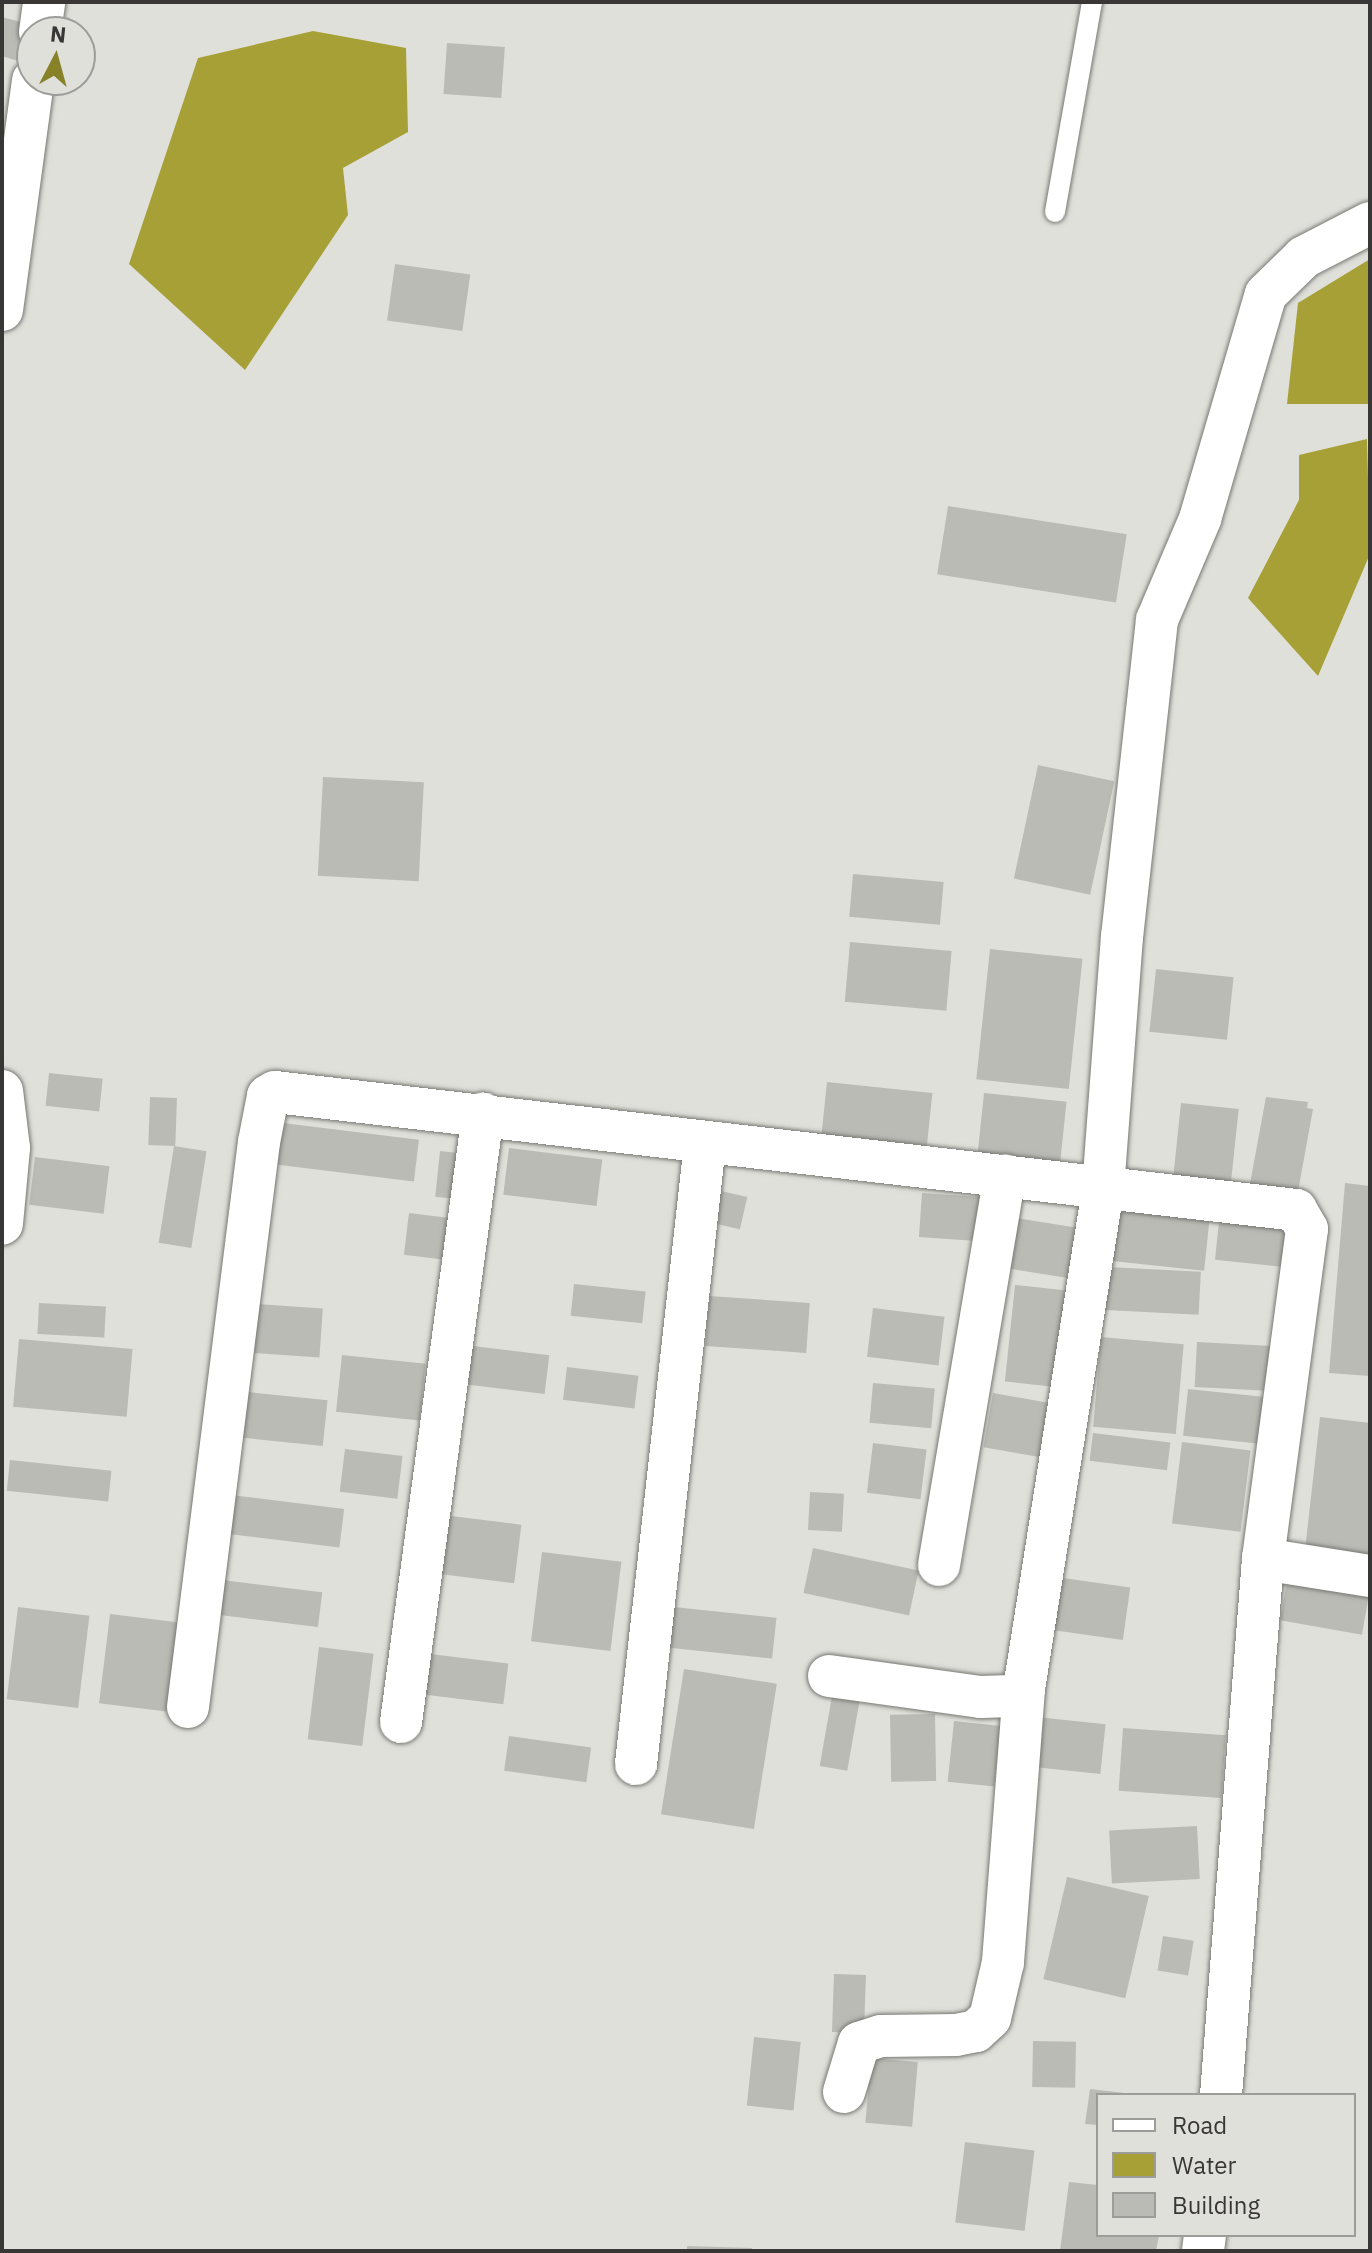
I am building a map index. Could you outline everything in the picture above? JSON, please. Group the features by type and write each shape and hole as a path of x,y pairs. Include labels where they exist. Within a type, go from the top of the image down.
{"street":[{"path":"3,303 21,96"},
{"path":"844,2092 859,2043 881,2036 956,2035 976,2031 990,2018 1003,1962 1024,1689 1103,1189 1122,937 1157,620 1200,519 1266,294 1304,257 1370,223"},
{"path":"2,1091 9,1148 2,1224"},
{"path":"188,1707 268,1096 275,1092 331,1096 705,1144 1296,1210 1304,1218 1307,1229 1263,1559 1221,2093"},
{"path":"401,1722 483,1114"},
{"path":"636,1764 705,1144"},
{"path":"939,1565 1005,1176"},
{"path":"1263,1559 1370,1576"},
{"path":"829,1676 981,1697 1012,1696 1024,1689"}],"lane":[{"path":"1055,212 1092,2"}],"water":[{"path":"313,31 406,48 408,132 343,168 348,215 245,370 129,264 198,58"},
{"path":"1370,259 1370,404 1287,404 1298,303"},
{"path":"1367,439 1370,554 1318,676 1248,598 1299,500 1299,455"}],"building":[{"path":"2,17 16,21 16,60 2,56"},
{"path":"447,43 505,47 501,98 443,94"},
{"path":"395,264 470,275 462,331 387,320"},
{"path":"948,506 1127,534 1116,602 937,574"},
{"path":"1038,765 1114,781 1090,895 1014,878"},
{"path":"323,777 424,782 419,881 318,876"},
{"path":"853,874 944,882 940,925 849,917"},
{"path":"850,942 952,951 946,1011 845,1002"},
{"path":"990,949 1082,959 1069,1089 976,1079"},
{"path":"1156,969 1234,977 1227,1040 1149,1032"},
{"path":"49,1073 103,1079 99,1111 46,1106"},
{"path":"827,1082 932,1093 927,1146 821,1135"},
{"path":"984,1093 1067,1102 1059,1170 977,1162"},
{"path":"150,1097 177,1098 175,1146 148,1145"},
{"path":"1266,1097 1308,1102 1307,1108 1313,1109 1297,1197 1249,1189"},
{"path":"1181,1103 1239,1109 1229,1198 1172,1192"},
{"path":"283,1123 419,1140 414,1181 278,1165"},
{"path":"174,1146 207,1151 191,1248 159,1243"},
{"path":"509,1148 602,1159 597,1206 503,1195"},
{"path":"440,1151 458,1153 453,1199 435,1197"},
{"path":"35,1157 109,1166 104,1214 29,1205"},
{"path":"1345,1183 1370,1186 1370,1376 1329,1373"},
{"path":"721,1191 747,1197 740,1229 714,1223"},
{"path":"922,1193 987,1198 984,1241 919,1237"},
{"path":"1115,1210 1209,1220 1204,1271 1110,1261"},
{"path":"1220,1212 1289,1219 1284,1267 1215,1260"},
{"path":"409,1213 450,1218 445,1260 404,1255"},
{"path":"1009,1217 1093,1230 1085,1281 1001,1267"},
{"path":"1108,1267 1201,1272 1199,1315 1106,1310"},
{"path":"574,1284 646,1292 642,1323 571,1316"},
{"path":"1015,1285 1074,1291 1064,1388 1005,1381"},
{"path":"709,1296 810,1303 806,1353 706,1346"},
{"path":"39,1303 106,1307 104,1337 37,1334"},
{"path":"257,1304 323,1309 319,1357 254,1353"},
{"path":"873,1308 944,1317 938,1365 867,1357"},
{"path":"1101,1337 1184,1344 1176,1434 1093,1427"},
{"path":"19,1339 133,1349 127,1417 13,1407"},
{"path":"1197,1342 1285,1347 1283,1392 1195,1387"},
{"path":"457,1344 549,1355 545,1394 452,1383"},
{"path":"342,1355 426,1364 420,1420 336,1412"},
{"path":"567,1367 638,1376 634,1409 563,1400"},
{"path":"873,1383 935,1388 931,1428 870,1423"},
{"path":"1188,1389 1278,1398 1273,1445 1183,1436"},
{"path":"248,1392 328,1400 323,1446 243,1438"},
{"path":"993,1393 1052,1403 1043,1458 983,1447"},
{"path":"1320,1417 1370,1423 1370,1558 1305,1550"},
{"path":"1093,1433 1170,1443 1167,1470 1090,1461"},
{"path":"1182,1442 1250,1450 1240,1532 1172,1523"},
{"path":"873,1443 927,1450 921,1499 867,1493"},
{"path":"345,1449 403,1456 397,1499 340,1492"},
{"path":"10,1460 111,1471 108,1501 7,1491"},
{"path":"810,1492 844,1494 842,1532 808,1530"},
{"path":"231,1495 344,1509 339,1548 226,1534"},
{"path":"443,1515 521,1525 514,1583 436,1574"},
{"path":"813,1548 919,1570 909,1615 803,1593"},
{"path":"542,1552 621,1562 610,1651 531,1641"},
{"path":"1288,1576 1370,1590 1362,1635 1280,1620"},
{"path":"1056,1577 1130,1587 1123,1640 1049,1629"},
{"path":"222,1580 322,1592 318,1627 218,1615"},
{"path":"18,1607 89,1616 78,1708 7,1699"},
{"path":"674,1607 776,1618 772,1659 670,1648"},
{"path":"110,1614 181,1623 170,1712 99,1703"},
{"path":"319,1647 374,1654 362,1746 308,1739"},
{"path":"422,1653 508,1664 503,1704 417,1694"},
{"path":"684,1669 777,1684 754,1829 661,1814"},
{"path":"832,1696 860,1701 847,1771 820,1766"},
{"path":"935,1714 936,1781 891,1782 890,1715"},
{"path":"1027,1716 1106,1724 1100,1774 1022,1766"},
{"path":"954,1721 1001,1726 994,1787 948,1782"},
{"path":"1123,1728 1226,1735 1221,1798 1119,1791"},
{"path":"509,1736 591,1748 586,1782 504,1771"},
{"path":"1197,1826 1200,1879 1112,1884 1109,1831"},
{"path":"1067,1877 1149,1896 1125,1998 1043,1979"},
{"path":"1163,1936 1194,1941 1188,1975 1158,1971"},
{"path":"834,1974 866,1975 864,2033 832,2032"},
{"path":"754,2037 801,2042 794,2111 747,2106"},
{"path":"1033,2041 1076,2042 1075,2088 1032,2087"},
{"path":"871,2058 918,2062 912,2127 865,2123"},
{"path":"1090,2089 1125,2093 1096,2093 1096,2125 1085,2124"},
{"path":"965,2142 1034,2151 1025,2231 955,2222"},
{"path":"1069,2182 1096,2185 1096,2237 1159,2237 1156,2251 1060,2251"},
{"path":"687,2246 752,2248 752,2251 687,2251"}]}
